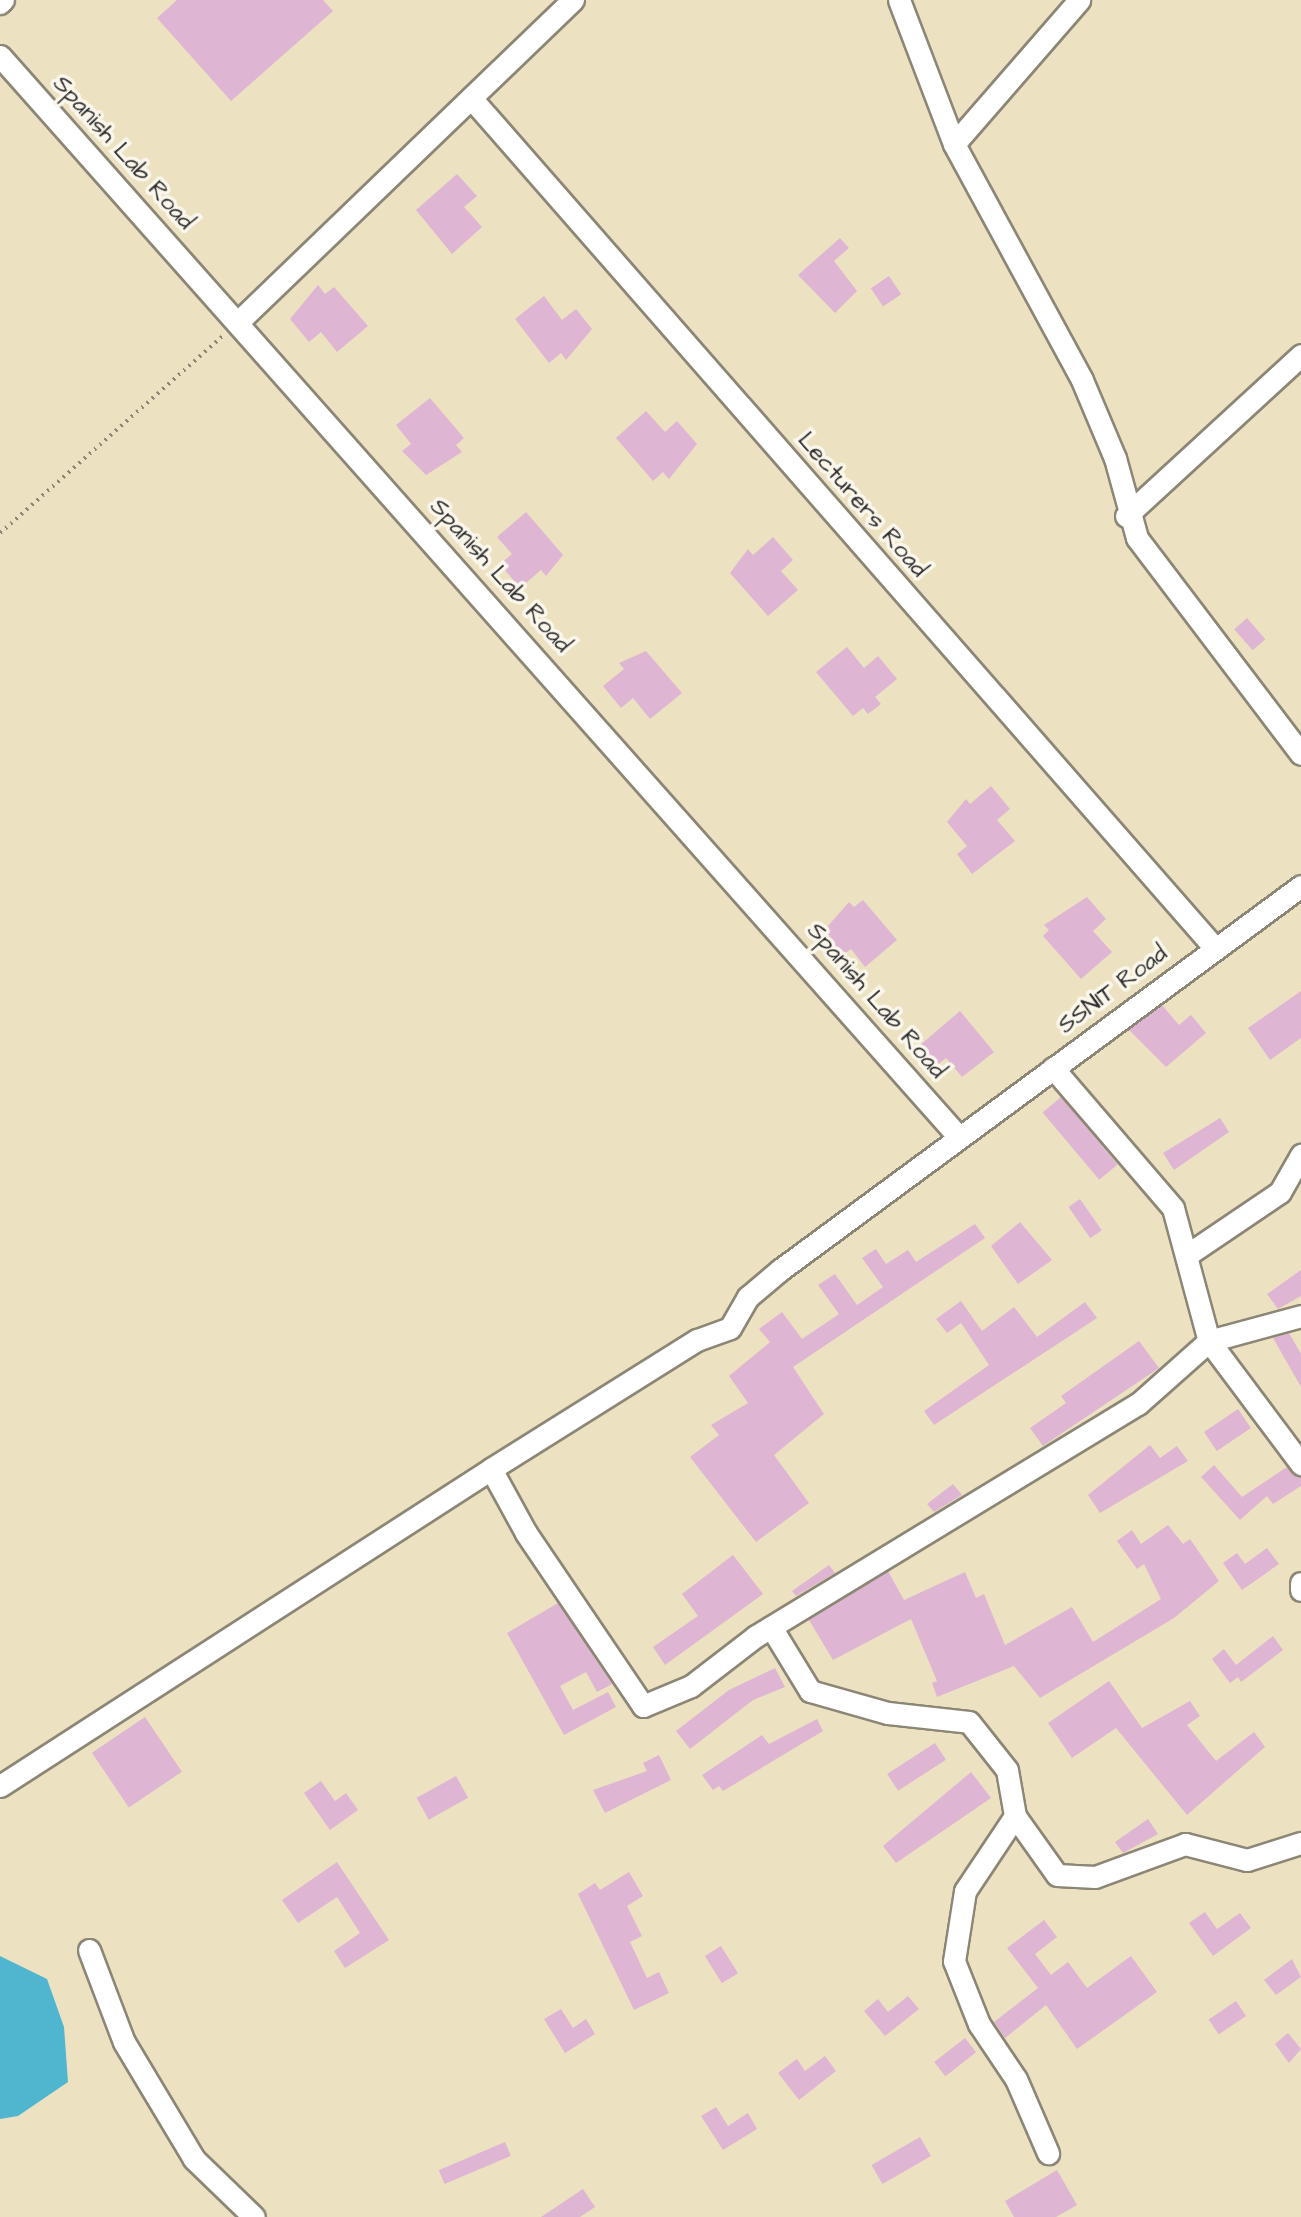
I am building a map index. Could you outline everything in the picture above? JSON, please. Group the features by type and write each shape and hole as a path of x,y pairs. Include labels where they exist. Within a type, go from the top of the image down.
{"street":[{"path":"239,322 573,0"},
{"path":"899,0 954,144 1082,380 1115,458 1126,516 1301,754"},
{"path":"954,144 1079,0"},
{"name":"Spanish Lab Road","path":"0,56 239,322 957,1136"},
{"name":"Lecturers Road","path":"471,98 1214,947"},
{"path":"1126,516 1301,355"},
{"name":"SSNIT Road","path":"0,1786 491,1469 697,1340 730,1328 748,1297 957,1136 1301,886"},
{"path":"1053,1068 1172,1208 1209,1341 1301,1464"},
{"path":"1187,1255 1280,1192 1301,1155"},
{"path":"491,1469 526,1533 643,1706 691,1686 771,1628 1138,1404 1209,1341 1301,1316"},
{"path":"1301,1583 1301,1590"},
{"path":"771,1628 810,1690 888,1713 969,1721 1007,1770 1015,1816 1057,1875 1095,1877 1185,1844 1247,1860 1301,1843"},
{"path":"1015,1816 965,1891 954,1961 979,2024 1016,2079 1048,2153"},
{"path":"89,1950 124,2042 194,2159 254,2217"}],"path":[{"path":"0,533 239,322"}],"water":[{"path":"0,1956 47,1979 64,2027 68,2082 18,2116 0,2119"}],"building":[{"path":"177,0 323,0 333,11 231,101 157,18"},
{"path":"457,174 477,196 464,207 482,227 452,254 416,210"},
{"path":"840,238 849,248 834,261 857,291 835,313 798,275"},
{"path":"889,276 901,294 883,307 871,288"},
{"path":"318,285 325,294 334,287 368,326 337,352 321,332 309,342 290,319"},
{"path":"544,296 562,320 576,309 592,329 566,360 561,353 549,363 515,319"},
{"path":"430,398 464,438 456,445 462,452 426,475 402,451 411,444 396,425"},
{"path":"646,411 665,432 677,421 697,444 669,479 663,472 653,481 616,438"},
{"path":"526,512 563,555 546,576 541,570 520,588 500,564 512,554 497,537"},
{"path":"773,537 793,560 781,571 798,590 768,616 730,573 748,549 753,555"},
{"path":"1247,618 1265,639 1253,650 1234,629"},
{"path":"847,647 864,668 878,656 897,679 875,697 881,704 868,714 863,708 853,716 816,672"},
{"path":"646,651 682,693 650,719 633,698 621,708 603,686 624,669 619,663"},
{"path":"991,786 1010,809 997,820 1015,841 972,874 957,854 967,846 947,822 966,799 970,804"},
{"path":"1087,897 1106,919 1093,931 1112,952 1081,979 1043,936 1049,930 1044,925"},
{"path":"863,900 897,940 865,967 851,949 839,958 820,935 849,902 854,907"},
{"path":"1301,991 1301,1038 1270,1060 1248,1028"},
{"path":"1162,1005 1179,1025 1191,1015 1206,1033 1166,1067 1129,1030"},
{"path":"960,1011 994,1052 962,1077 946,1058 936,1066 919,1046"},
{"path":"1061,1097 1118,1164 1099,1180 1043,1112"},
{"path":"1220,1118 1229,1132 1174,1170 1163,1153"},
{"path":"1080,1199 1102,1230 1090,1238 1069,1207"},
{"path":"1020,1222 1052,1260 1018,1284 991,1246"},
{"path":"975,1224 985,1238 793,1367 824,1414 774,1455 809,1503 756,1542 690,1457 719,1435 711,1425 748,1403 729,1376 770,1342 759,1329 782,1312 802,1339 839,1314 818,1285 835,1274 857,1305 883,1287 862,1258 876,1249 886,1264 908,1250 916,1262"},
{"path":"1301,1270 1301,1296 1278,1309 1267,1294"},
{"path":"961,1301 982,1331 1014,1307 1037,1337 1085,1302 1097,1318 934,1425 924,1411 989,1365 961,1323 947,1333 936,1319"},
{"path":"1289,1333 1301,1354 1301,1387 1273,1338"},
{"path":"1139,1341 1159,1368 1043,1446 1030,1428 1066,1403 1061,1396"},
{"path":"1238,1409 1251,1428 1217,1451 1204,1432"},
{"path":"1150,1445 1160,1458 1177,1446 1188,1461 1100,1513 1088,1495"},
{"path":"1214,1465 1242,1497 1287,1467 1301,1477 1301,1486 1273,1504 1267,1496 1240,1520 1201,1477"},
{"path":"953,1484 962,1495 934,1512 927,1504"},
{"path":"1168,1525 1183,1544 1190,1539 1219,1581 1174,1618 1040,1698 1014,1666 937,1697 932,1683 937,1681 911,1619 833,1660 809,1620 888,1571 904,1600 965,1572 976,1598 984,1594 1005,1645 1072,1607 1093,1642 1161,1599 1144,1564 1137,1569 1117,1541 1132,1530 1141,1544"},
{"path":"1267,1548 1279,1564 1242,1590 1223,1563 1237,1553 1245,1564"},
{"path":"733,1555 763,1594 665,1665 653,1647 698,1616 682,1594"},
{"path":"829,1565 835,1573 796,1596 792,1591"},
{"path":"558,1603 612,1684 597,1692 586,1672 560,1686 573,1710 608,1692 616,1707 564,1735 507,1633"},
{"path":"1273,1636 1283,1650 1241,1682 1238,1677 1230,1683 1212,1659 1224,1649 1236,1665"},
{"path":"775,1668 785,1687 753,1700 690,1749 676,1731 729,1690"},
{"path":"1109,1681 1142,1728 1190,1701 1200,1716 1187,1725 1216,1761 1254,1732 1265,1747 1187,1815 1116,1728 1072,1758 1048,1723"},
{"path":"145,1717 182,1772 129,1808 92,1753"},
{"path":"817,1719 823,1731 723,1791 719,1786 713,1790 702,1775 762,1735 769,1744"},
{"path":"935,1743 946,1760 898,1791 887,1774"},
{"path":"659,1755 671,1780 605,1813 593,1790 647,1771 643,1763"},
{"path":"971,1772 991,1798 896,1863 883,1846"},
{"path":"456,1776 468,1798 429,1820 417,1798"},
{"path":"321,1781 335,1801 346,1793 358,1810 330,1830 304,1793"},
{"path":"1148,1819 1158,1834 1123,1853 1115,1842"},
{"path":"337,1862 389,1940 345,1968 334,1951 360,1933 337,1897 298,1923 282,1900"},
{"path":"629,1872 643,1896 627,1906 642,1936 630,1942 647,1978 659,1972 669,1993 634,2010 578,1894 595,1883 600,1890"},
{"path":"1205,1912 1217,1929 1240,1913 1251,1928 1213,1956 1189,1923"},
{"path":"1044,1920 1057,1937 1035,1954 1051,1975 1068,1962 1087,1988 1131,1956 1157,1992 1077,2049 1046,2005 1005,2038 994,2022 1038,1988 1007,1948"},
{"path":"721,1946 738,1973 722,1983 705,1956"},
{"path":"1292,1959 1301,1977 1276,1995 1264,1980"},
{"path":"908,1996 919,2009 885,2036 864,2011 878,1999 888,2012"},
{"path":"1236,2001 1246,2016 1219,2034 1209,2019"},
{"path":"561,2009 573,2028 586,2019 595,2034 565,2053 544,2019"},
{"path":"1288,2033 1301,2049 1289,2063 1275,2044"},
{"path":"965,2038 976,2052 945,2076 934,2062"},
{"path":"825,2056 836,2071 799,2100 778,2073 797,2059 805,2071"},
{"path":"716,2107 728,2126 748,2113 757,2129 723,2150 701,2116"},
{"path":"920,2137 931,2156 883,2184 872,2165"},
{"path":"505,2142 511,2156 445,2184 439,2170"},
{"path":"1057,2170 1077,2205 1056,2217 1014,2217 1005,2201"},
{"path":"583,2189 595,2207 580,2217 541,2217"}]}
